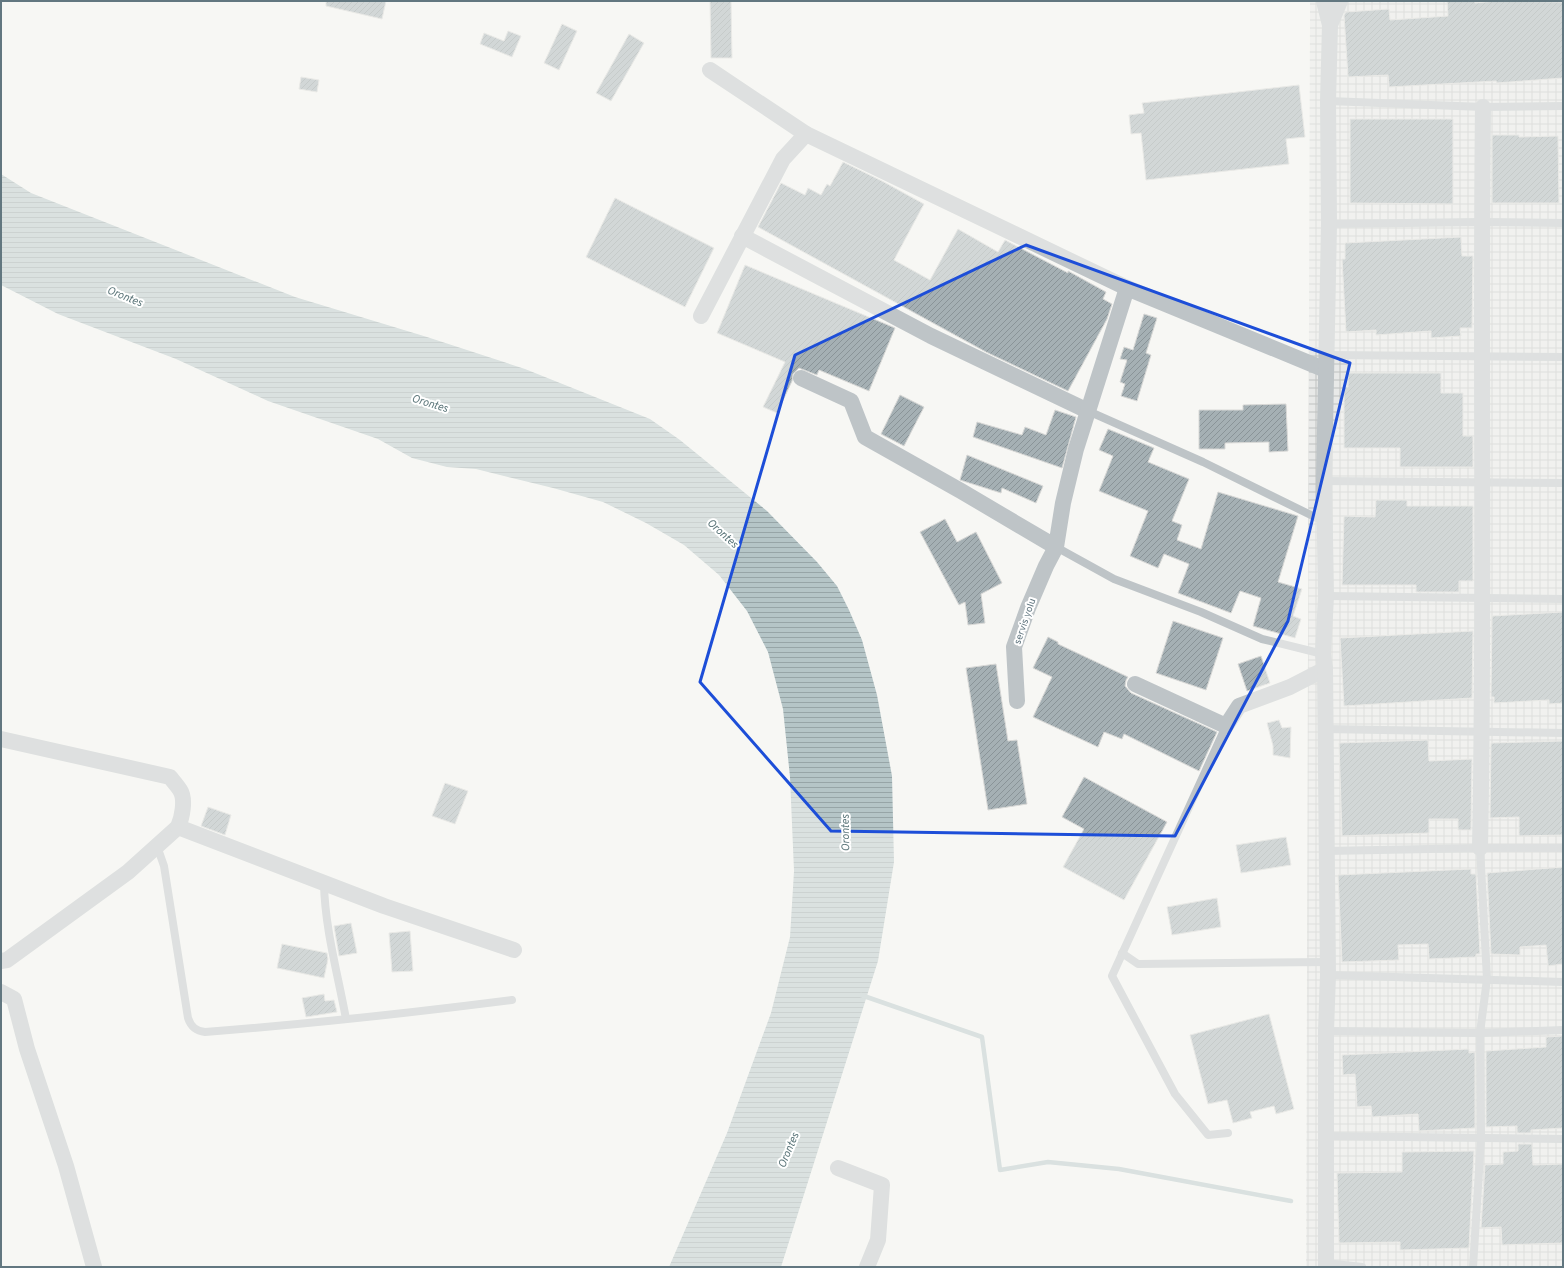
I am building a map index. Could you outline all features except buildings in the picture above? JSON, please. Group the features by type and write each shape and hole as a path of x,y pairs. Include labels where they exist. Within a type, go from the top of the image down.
{"street":[{"path":"1324,1 1330,25 1328,101 1329,224 1324,481 1326,596 1323,654 1325,670 1328,969 1326,1031 1326,1265"},
{"path":"1330,25 1340,1"},
{"path":"710,70 806,134 1127,288 1327,363"},
{"path":"1480,848 1483,599 1483,107"},
{"path":"700,316 783,159 806,134"},
{"path":"742,236 931,336 1088,411"},
{"name":"servis yolu","path":"1017,701 1014,647 1028,608 1056,547 1063,502 1088,411 1127,288"},
{"path":"801,378 850,401 865,437 1056,547"},
{"path":"1135,684 1226,726 1239,706 1290,687 1325,670"},
{"path":"1,739 170,777 181,791 183,800 180,823 178,827 128,872 7,960 1,961"},
{"path":"178,827 384,906 514,950"},
{"path":"1,992 14,999 27,1049 66,1166 94,1267"},
{"path":"838,1168 882,1185 878,1240 866,1267"}],"lane":[{"path":"1328,101 1483,107 1563,106"},
{"path":"1329,224 1482,222 1563,223"},
{"path":"1327,363 1483,356 1563,357"},
{"path":"1088,411 1203,462 1325,522"},
{"path":"1324,481 1563,483"},
{"path":"1056,547 1114,579 1201,612 1262,639 1323,654"},
{"path":"1326,596 1563,600"},
{"path":"1226,726 1112,976 1175,1094 1208,1135 1228,1133"},
{"path":"1325,729 1563,733"},
{"path":"157,846 164,866 188,1018 192,1027 196,1030 205,1032 346,1019 512,1000"},
{"path":"1473,1267 1481,1139 1480,1033 1487,980 1480,848"},
{"path":"1327,851 1563,848"},
{"path":"324,884 324,899 346,1019"},
{"path":"1122,954 1138,964 1328,969 1487,980 1563,982"},
{"path":"1326,1031 1480,1033 1563,1030"},
{"path":"1326,1136 1563,1139"},
{"path":"1326,1265 1362,1267"}],"highlighted area":[{"path":"1026,245 1350,363 1288,621 1175,836 831,831 700,682 795,355"}],"shaded area":[{"path":"1310,1 1563,1 1563,1267 1306,1267"}],"water":[{"name":"Orontes","path":"1,174 31,193 295,297 427,337 525,369 650,419 680,440 767,511 817,562 837,586 862,640 877,695 892,776 894,862 878,961 781,1267 669,1267 727,1133 771,1013 790,937 794,871 790,777 783,709 768,652 747,611 719,575 684,545 646,523 603,502 476,469 447,467 412,458 378,439 268,401 176,359 58,314 1,285"}],"waterway":[{"path":"861,995 982,1037 1000,1170 1048,1162 1119,1169 1291,1201"}]}
